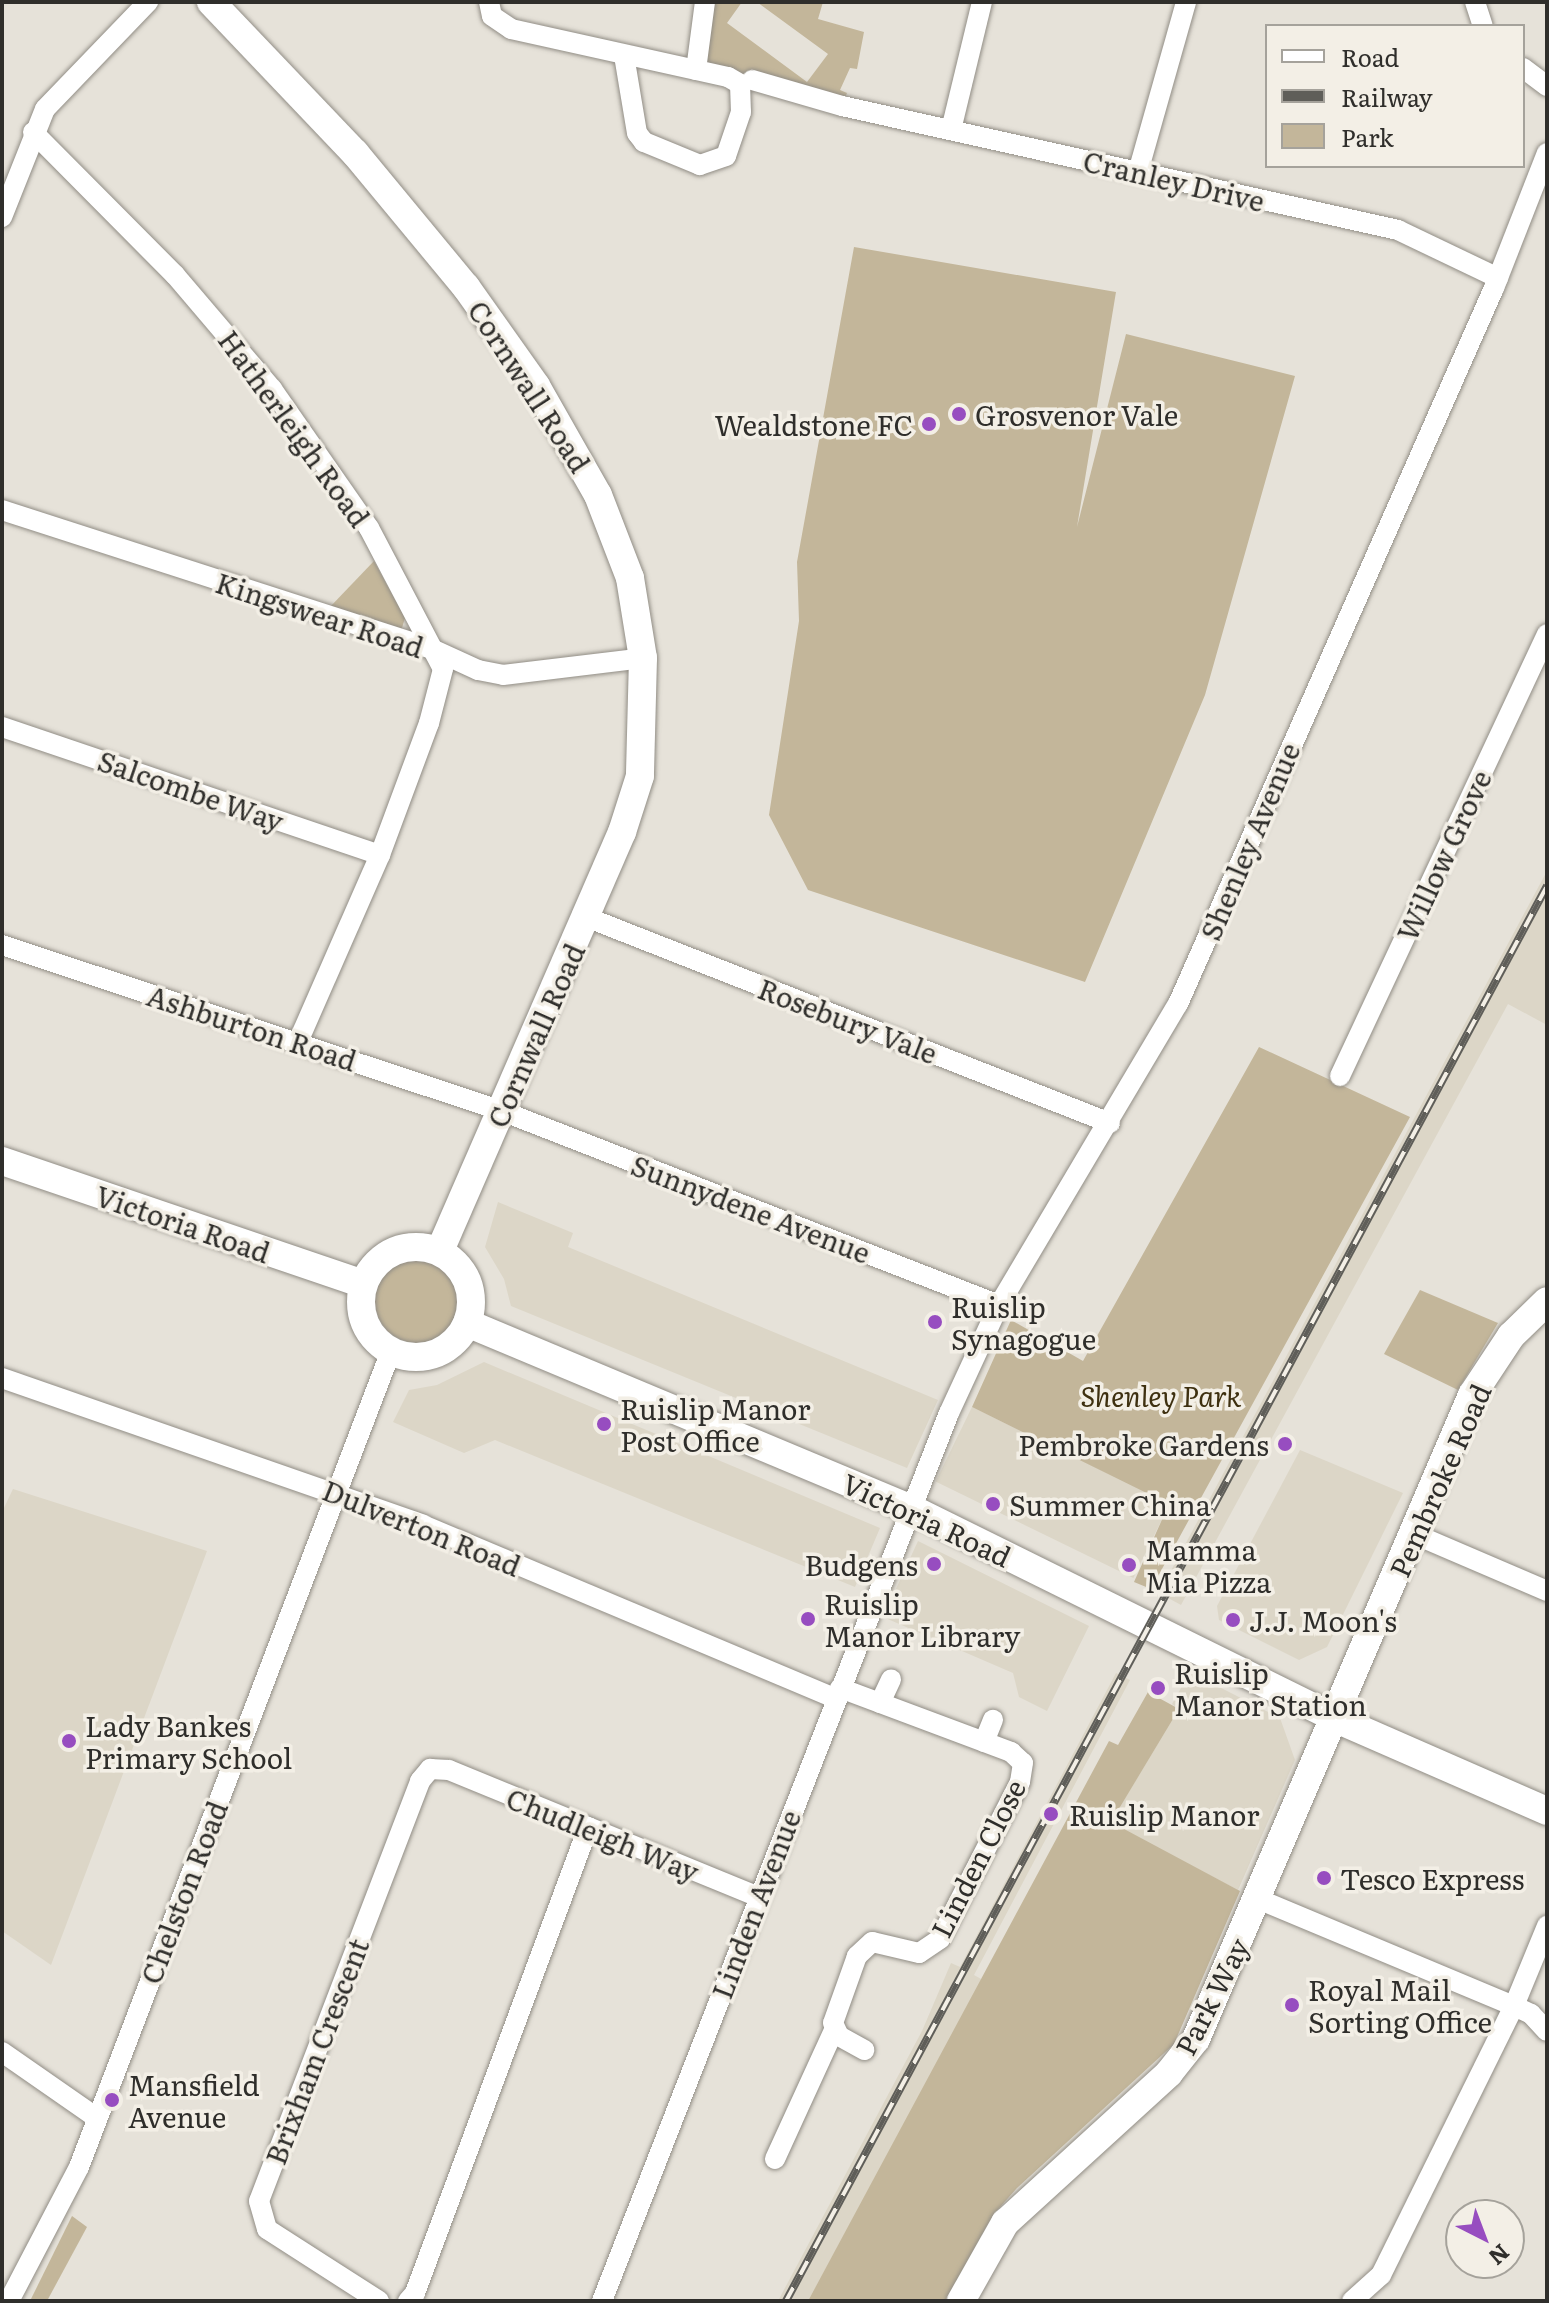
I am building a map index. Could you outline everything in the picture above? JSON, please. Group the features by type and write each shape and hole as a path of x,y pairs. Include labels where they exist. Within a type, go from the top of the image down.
{"street":[{"path":"2,217 33,132 63,87 148,2"},
{"name":"Cornwall Road","path":"211,2 412,217 536,386 598,495 630,578 643,658 640,776 586,917 440,1251"},
{"name":"Cranley Drive","path":"489,2 492,16 511,29 728,77 748,87 1398,230 1498,278"},
{"path":"696,70 705,2"},
{"path":"951,130 982,2"},
{"path":"1138,172 1186,2"},
{"path":"1475,2 1482,24"},
{"path":"624,55 637,133 669,157 700,165 726,156 748,87"},
{"path":"1525,70 1547,86"},
{"name":"Hatherleigh Road","path":"33,132 175,275 272,389 369,528 443,669 441,684 380,855 298,1042"},
{"name":"Shenley Avenue","path":"910,1508 999,1305 1178,1004 1498,278 1547,153"},
{"name":"Kingswear Road","path":"2,510 430,648 453,661 503,675 643,658"},
{"name":"Willow Grove","path":"1340,1076 1547,634"},
{"name":"Salcombe Way","path":"2,727 380,855"},
{"name":"Rosebury Vale","path":"586,917 1110,1123"},
{"name":"Ashburton Road","path":"2,945 502,1111"},
{"name":"Sunnydene Avenue","path":"502,1111 999,1305"},
{"name":"Victoria Road","path":"2,1161 363,1284"},
{"path":"422,1246 440,1251 464,1274 470,1290 467,1323 443,1350 417,1356 391,1351 378,1342 362,1315 363,1284 386,1255 422,1246"},
{"name":"Pembroke Road","path":"1334,1718 1472,1395 1503,1345 1547,1301"},
{"name":"Victoria Road","path":"467,1323 910,1508 1334,1718 1547,1811"},
{"name":"Chelston Road","path":"11,2300 42,2243 97,2118 391,1351"},
{"name":"Dulverton Road","path":"2,1378 335,1492 837,1693"},
{"name":"Linden Avenue","path":"602,2301 910,1508"},
{"path":"1414,1534 1547,1591"},
{"path":"880,1703 891,1679"},
{"name":"Linden Close","path":"834,2030 865,1945 919,1953 940,1939 1023,1774 1020,1758 984,1742 880,1703 837,1693"},
{"name":"Park Way","path":"961,2301 1005,2223 1185,2057 1258,1899 1334,1718"},
{"path":"984,1742 993,1720"},
{"name":"Brixham Crescent","path":"379,2301 267,2229 259,2201 420,1781 430,1769 449,1770"},
{"name":"Chudleigh Way","path":"449,1770 758,1897"},
{"path":"408,2301 588,1827"},
{"path":"1258,1899 1514,2006 1531,2014 1547,2031"},
{"path":"1352,2301 1381,2275 1514,2006 1547,1926"},
{"path":"775,2159 834,2030 864,2050"},
{"path":"2,2052 97,2118"}],"shaded area":[{"path":"1547,871 1547,1025 1508,1004 1181,1605 1159,1593"},
{"path":"498,1202 573,1233 568,1247 938,1400 907,1468 511,1306 504,1279 485,1247"},
{"path":"484,1362 880,1528 855,1587 495,1440 464,1453 393,1422 409,1390 437,1385"},
{"path":"972,1407 1170,1503 1133,1578 936,1482"},
{"path":"1300,1450 1403,1493 1327,1647 1299,1660 1219,1620 1217,1606"},
{"name":"Lady Bankes Primary School","path":"13,1489 207,1551 51,1965 2,1931 2,1512"},
{"path":"918,1541 1089,1626 1047,1711 1019,1697 1013,1673 883,1617"},
{"path":"1190,1672 1280,1718 1295,1760 1238,1890 1110,1823 1179,1709 1172,1704"},
{"path":"1116,1673 1130,1680 974,1975 983,1980 808,2301 778,2301 922,2031 951,1963 960,1967"}],"green space":[{"path":"715,2 742,2 727,23 807,82 828,54 757,2 823,2 818,19 864,32 857,69 850,68 840,90 847,93 842,106 705,63"},
{"path":"854,247 1116,292 1077,527 1126,334 1295,376 1205,695 1085,982 808,890 769,815 799,621 797,562"},
{"path":"374,561 405,618 401,631 329,608"},
{"name":"Shenley Park","path":"1259,1047 1410,1117 1151,1589 1134,1582 1169,1504 972,1407 1011,1320 1083,1361"},
{"path":"417,1259 433,1262 447,1271 456,1285 459,1301 456,1317 447,1331 433,1340 417,1343 401,1340 387,1331 378,1317 375,1301 378,1285 387,1271 401,1262"},
{"path":"1420,1290 1498,1323 1458,1390 1384,1354"},
{"path":"1148,1692 1179,1709 1111,1822 1240,1891 1174,2044 1017,2188 993,2215 945,2301 808,2301 1109,1741 1118,1745"},
{"path":"72,2216 87,2227 47,2301 30,2301"}],"railway":[{"path":"786,2301 1547,886"}],"place":[{"name":"Grosvenor Vale","path":"959,414"},
{"name":"Wealdstone FC","path":"929,424"},
{"name":"Ruislip Synagogue","path":"935,1322"},
{"name":"Ruislip Manor Post Office","path":"604,1424"},
{"name":"Pembroke Gardens","path":"1285,1444"},
{"name":"Summer China","path":"993,1504"},
{"name":"Budgens","path":"934,1564"},
{"name":"Mamma Mia Pizza","path":"1129,1565"},
{"name":"Ruislip Manor Library","path":"808,1619"},
{"name":"J.J. Moon's","path":"1233,1620"},
{"name":"Ruislip Manor Station","path":"1158,1688"},
{"name":"Lady Bankes Primary School","path":"69,1741"},
{"name":"Ruislip Manor","path":"1051,1814"},
{"name":"Tesco Express","path":"1324,1878"},
{"name":"Royal Mail Sorting Office","path":"1292,2005"},
{"name":"Mansfield Avenue","path":"112,2100"}]}
